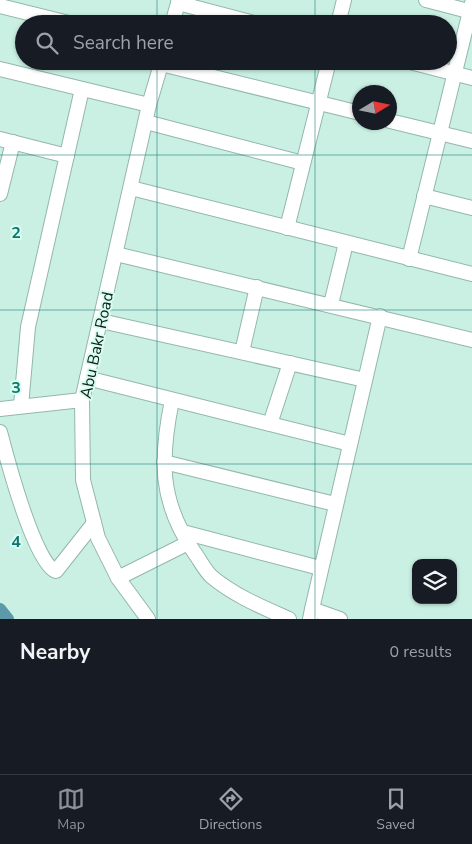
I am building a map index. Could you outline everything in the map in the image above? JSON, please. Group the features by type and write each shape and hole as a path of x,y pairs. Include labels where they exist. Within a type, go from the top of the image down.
{"street":[{"path":"340,15 344,0"},
{"path":"426,0 471,8 457,62"},
{"path":"174,15 178,2 225,15"},
{"path":"0,6 36,15"},
{"path":"0,69 149,105"},
{"name":"Abu Bakr Road","path":"148,619 118,578 98,538 83,480 82,400 149,105 159,70"},
{"path":"188,70 352,111"},
{"path":"287,228 327,70"},
{"path":"439,70 472,78"},
{"path":"409,259 455,70"},
{"path":"21,406 28,327 82,89"},
{"path":"146,122 303,163"},
{"path":"397,123 472,142"},
{"path":"0,194 6,140 67,156"},
{"path":"131,188 472,274"},
{"path":"424,196 472,208"},
{"path":"331,304 346,243"},
{"path":"116,254 331,304 472,340"},
{"path":"242,352 257,287"},
{"path":"340,619 311,614 320,568 380,316"},
{"path":"100,320 365,380"},
{"path":"270,424 290,363"},
{"path":"87,378 350,444"},
{"path":"0,409 82,400"},
{"path":"172,400 164,439 164,482 176,520 185,538 210,576 243,598 289,619"},
{"path":"0,432 20,502 44,558 51,569 56,571 94,524"},
{"path":"164,462 335,504"},
{"path":"118,578 185,538 320,568"}],"waterway":[{"path":"0,609 8,619"}]}
